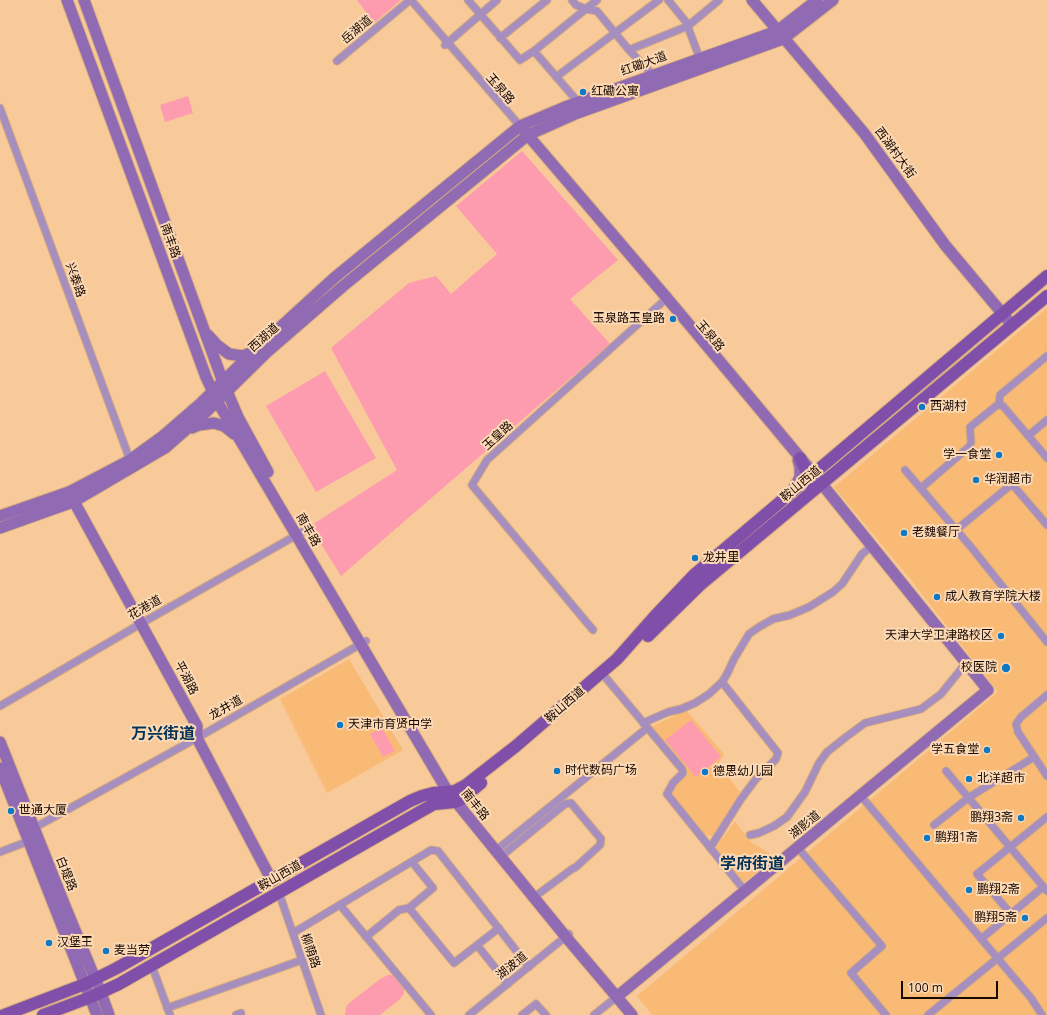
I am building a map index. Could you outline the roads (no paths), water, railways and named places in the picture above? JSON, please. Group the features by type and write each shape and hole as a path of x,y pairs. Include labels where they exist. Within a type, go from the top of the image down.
{"main road":[{"name":"鞍山西道","path":"4,1015 90,982 272,881 410,801 422,796 455,796 466,785 511,750 617,659 695,574 810,475 1047,276"},
{"name":"鞍山西道","path":"43,1015 96,995 152,966 434,804 455,796 504,765 618,668 686,597 1047,296"},
{"path":"799,459 810,475 808,486 801,501"}],"street":[{"name":"南丰路","path":"68,0 201,363 215,397 241,442 299,534 455,796 632,1015"},
{"name":"南丰路","path":"84,0 225,387 248,437 299,534"},
{"path":"468,0 520,60 534,52 597,0"},
{"path":"446,44 497,0"},
{"path":"500,38 547,0"},
{"path":"572,0 576,5 597,11 654,80"},
{"path":"556,77 616,34 659,0"},
{"path":"668,0 686,22 700,59"},
{"path":"629,50 688,26 719,0"},
{"name":"西湖村大街","path":"752,0 864,133 945,245 1012,325"},
{"path":"780,35 817,0"},
{"path":"780,35 833,0"},
{"name":"玉泉路","path":"409,1 530,140 799,459"},
{"name":"岳湖道","path":"337,61 409,1"},
{"name":"红磡大道","path":"530,140 535,139 536,135 540,131 550,125 700,59 780,35"},
{"name":"红磡大道","path":"518,127 578,102 654,80 780,35"},
{"path":"534,52 578,102"},
{"name":"兴泰路","path":"0,108 130,460"},
{"name":"西湖道","path":"0,528 71,497 159,452 184,432 225,387 342,287 530,140 535,124 555,111"},
{"name":"西湖道","path":"225,387 254,351 334,278 518,127"},
{"name":"玉皇路","path":"593,630 472,484 488,460 666,300"},
{"path":"203,329 217,345 229,354 243,356 254,351"},
{"path":"999,405 1000,395 1047,356"},
{"name":"西湖道","path":"0,516 71,497 130,460 215,397"},
{"path":"999,405 1002,406 1047,458"},
{"path":"921,488 970,446 970,427 999,405"},
{"path":"1028,436 1047,420"},
{"path":"184,432 199,425 214,423 229,429 241,442"},
{"path":"793,490 800,477 799,459"},
{"path":"905,470 1047,642"},
{"path":"750,834 759,833 774,826 787,816 805,792 819,763 827,752 846,737 866,723 921,709 940,694 965,665 820,485 810,475"},
{"path":"956,530 1012,484 1047,525"},
{"name":"平湖路","path":"71,497 142,623 197,726 197,738 272,881"},
{"name":"花港道","path":"0,706 299,534"},
{"path":"501,851 645,726 668,712 695,704 709,694 722,682 749,634 773,619 790,615 809,607 833,592 842,584 856,561 870,547"},
{"name":"龙井道","path":"34,828 197,738 363,643"},
{"name":"湖影道","path":"618,996 987,692 965,665"},
{"path":"606,678 682,769 683,773 673,783 667,794 745,891"},
{"path":"710,848 741,799 756,779 776,759 778,753 722,682"},
{"path":"1047,695 1020,717 1016,724 1018,732 1047,776"},
{"name":"白堤路","path":"0,742 3,760 34,828 90,982"},
{"path":"934,826 968,798 1034,757"},
{"name":"白堤路","path":"0,768 29,841 90,982 96,995 109,1015"},
{"path":"946,771 1045,889 1011,914 981,939"},
{"name":"南丰路","path":"455,796 538,895 568,936"},
{"path":"860,796 998,958 1031,998 1042,1015"},
{"path":"501,851 565,804 571,803 598,835 601,839 600,845 576,867 538,895"},
{"path":"1011,914 977,874 1047,817"},
{"path":"0,852 29,841"},
{"path":"798,848 882,946 851,972 886,1015"},
{"path":"293,933 431,850 438,851 529,967"},
{"path":"366,937 399,910 409,908 433,888 412,862"},
{"name":"柳荫路","path":"279,893 321,1015"},
{"path":"340,905 430,1015"},
{"path":"409,908 454,963 499,928"},
{"path":"928,1015 1047,918"},
{"name":"湖波道","path":"469,1015 568,936"},
{"path":"477,945 508,984"},
{"path":"152,966 168,1012 302,960"},
{"name":"白堤路","path":"96,995 97,1015"},
{"name":"南丰路","path":"618,996 636,1015"},
{"path":"594,1015 618,996"},
{"path":"522,1015 536,1004 546,1015"},
{"path":"236,1015 241,1013 241,1015"}],"place":[{"name":"红磡公寓","path":"583,92"},
{"name":"玉泉路玉皇路","path":"673,319"},
{"name":"西湖村","path":"922,407"},
{"name":"学一食堂","path":"999,455"},
{"name":"华润超市","path":"976,480"},
{"name":"老魏餐厅","path":"904,533"},
{"name":"龙井里","path":"695,558"},
{"name":"成人教育学院大楼","path":"937,597"},
{"name":"天津大学卫津路校区","path":"1001,636"},
{"name":"校医院","path":"1006,668"},
{"name":"天津市育贤中学","path":"340,725"},
{"name":"学五食堂","path":"987,750"},
{"name":"时代数码广场","path":"557,771"},
{"name":"德思幼儿园","path":"705,772"},
{"name":"北洋超市","path":"969,779"},
{"name":"世通大厦","path":"11,811"},
{"name":"鹏翔3斋","path":"1021,818"},
{"name":"鹏翔1斋","path":"927,838"},
{"name":"鹏翔2斋","path":"969,890"},
{"name":"鹏翔5斋","path":"1025,918"},
{"name":"汉堡王","path":"49,943"},
{"name":"麦当劳","path":"106,951"}],"district":[{"name":"万兴街道","path":"163,734"},
{"name":"学府街道","path":"752,864"}]}
